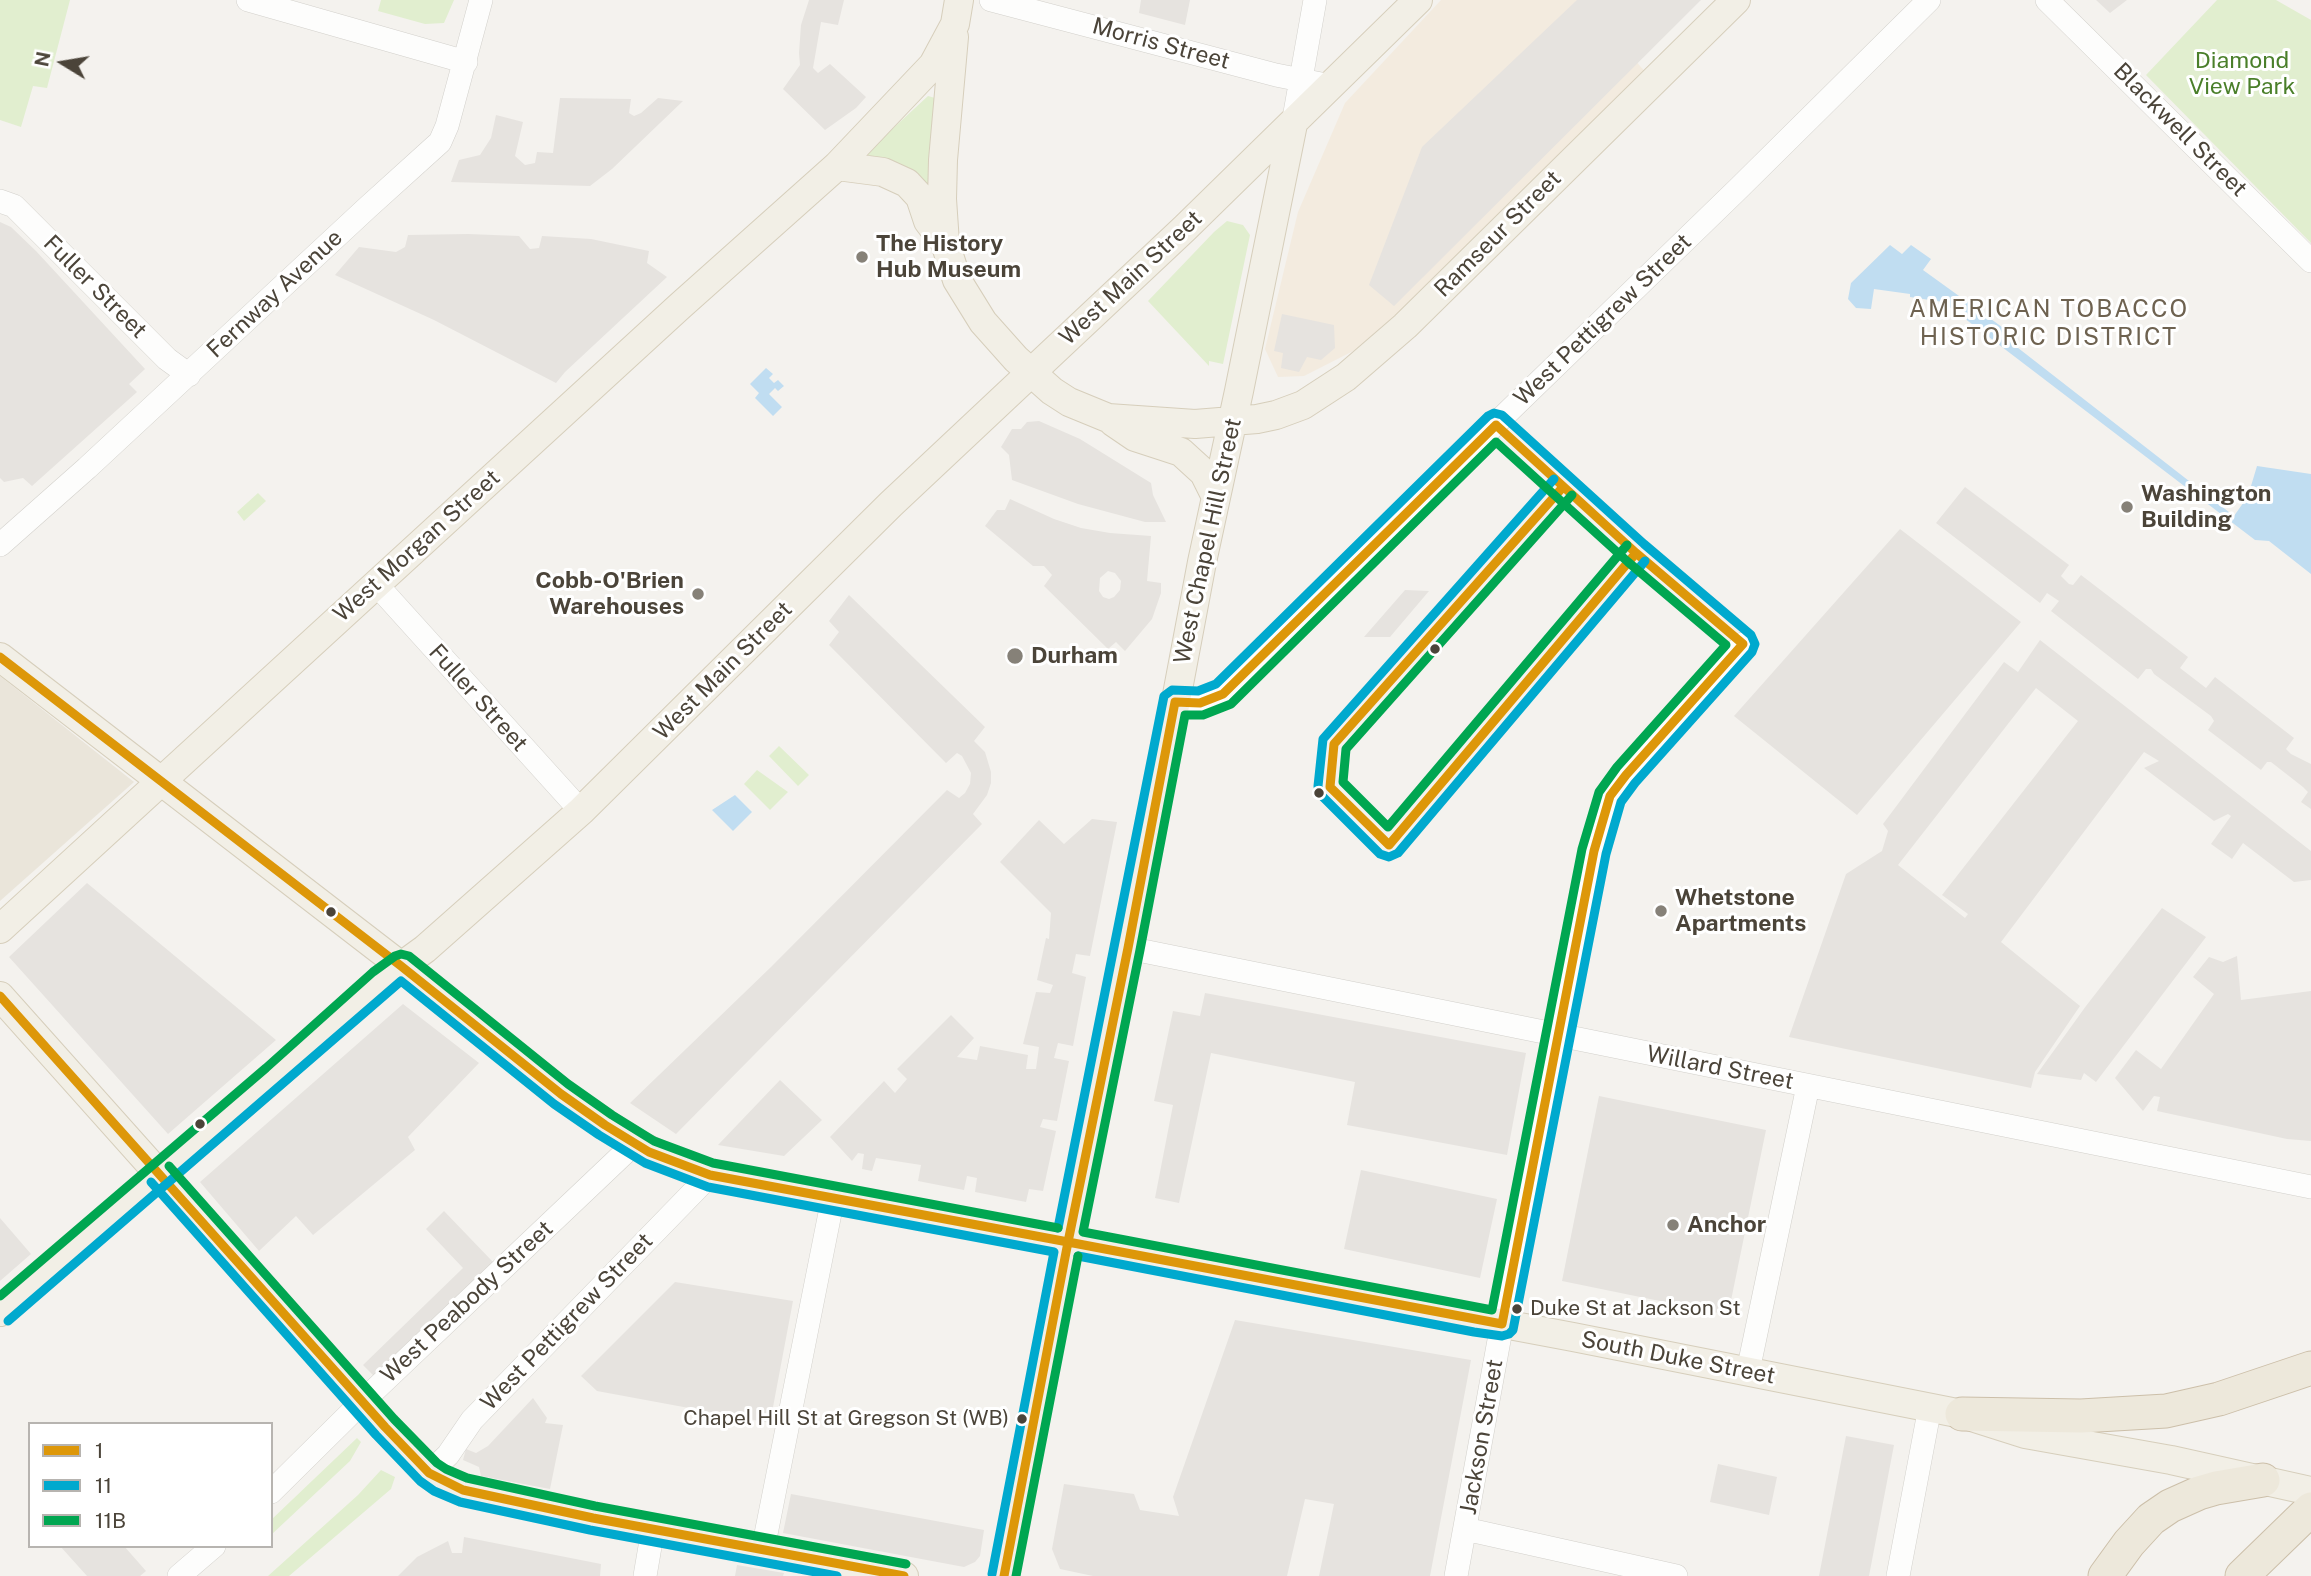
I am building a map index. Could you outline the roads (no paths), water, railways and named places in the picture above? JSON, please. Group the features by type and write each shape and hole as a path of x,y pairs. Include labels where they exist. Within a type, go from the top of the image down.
{"highway":[{"path":"1962,1414 2081,1416 2166,1411 2219,1399 2311,1368"},
{"path":"2105,1576 2151,1519 2170,1506 2199,1493 2263,1480"},
{"path":"2242,1576 2311,1509"}],"main road":[{"name":"West Main Street","path":"0,1312 381,981 425,949 580,811 891,504 1293,124 1419,0"},
{"name":"Ramseur Street","path":"1108,418 1195,424 1266,417 1303,405 1356,370 1405,326 1736,0"},
{"name":"West Morgan Street","path":"0,929 837,166 922,79 940,53 957,12"},
{"path":"957,12 941,183 945,243 957,280 983,322 1030,373 1069,402 1108,418 1135,437 1181,452 1204,473 1215,495"},
{"name":"West Chapel Hill Street","path":"1004,1576 1215,495 1233,420 1293,124"},
{"path":"837,166 883,172 907,183 920,197 928,221 945,243"},
{"name":"South Duke Street","path":"0,657 401,966 561,1094 635,1143 674,1162 710,1175 1748,1371 1962,1414 2025,1434 2171,1460 2311,1491"},
{"path":"0,996 429,1473 463,1490 904,1576"}],"street":[{"path":"248,0 466,62"},
{"name":"Fernway Avenue","path":"0,545 88,468 440,142 466,62 481,0"},
{"name":"Morris Street","path":"991,0 1331,86"},
{"path":"1293,124 1315,0"},
{"name":"West Pettigrew Street","path":"1175,702 1200,703 1223,694 1238,681 1445,473 1929,0"},
{"name":"Blackwell Street","path":"2047,0 2311,261"},
{"name":"Fuller Street","path":"0,201 14,206 166,359 189,375"},
{"name":"Fuller Street","path":"376,584 580,811"},
{"name":"Jackson Street","path":"1457,1576 1557,1035 1594,851 1610,796 1744,644"},
{"name":"Willard Street","path":"1128,948 2311,1187"},
{"path":"1748,1371 1808,1086"},
{"name":"West Peabody Street","path":"273,1490 635,1143"},
{"name":"West Pettigrew Street","path":"429,1473 448,1455 472,1420 710,1175"},
{"path":"763,1549 833,1198"},
{"path":"1898,1576 1930,1407"},
{"path":"645,1576 653,1529"},
{"path":"1465,1529 1676,1576"},
{"path":"179,1576 212,1548"}],"water":[{"path":"1890,245 1902,254 1911,245 1931,259 1923,270 2002,327 2015,340 2013,344 2234,516 2248,496 2257,466 2311,474 2311,574 2269,541 2255,540 1943,302 1874,289 1871,309 1856,308 1848,299 1851,283"},
{"path":"766,368 773,374 769,378 774,383 778,380 784,386 778,391 775,388 769,394 782,407 773,416 755,398 759,393 750,384"},
{"path":"735,795 752,812 733,831 712,810"}],"place":[{"name":"The History Hub Museum","path":"862,257"},
{"name":"Washington Building","path":"2127,507"},
{"name":"Cobb-O'Brien Warehouses","path":"698,594"},
{"name":"Durham","path":"1015,656"},
{"name":"Whetstone Apartments","path":"1661,911"},
{"name":"Anchor","path":"1673,1225"},
{"name":"Duke St at Jackson St","path":"1517,1309"},
{"name":"Chapel Hill St at Gregson St (WB)","path":"1022,1419"}],"district":[{"name":"AMERICAN TOBACCO HISTORIC DISTRICT","path":"2049,324"}],"park label":[{"name":"Diamond View Park","path":"2242,74"}]}
